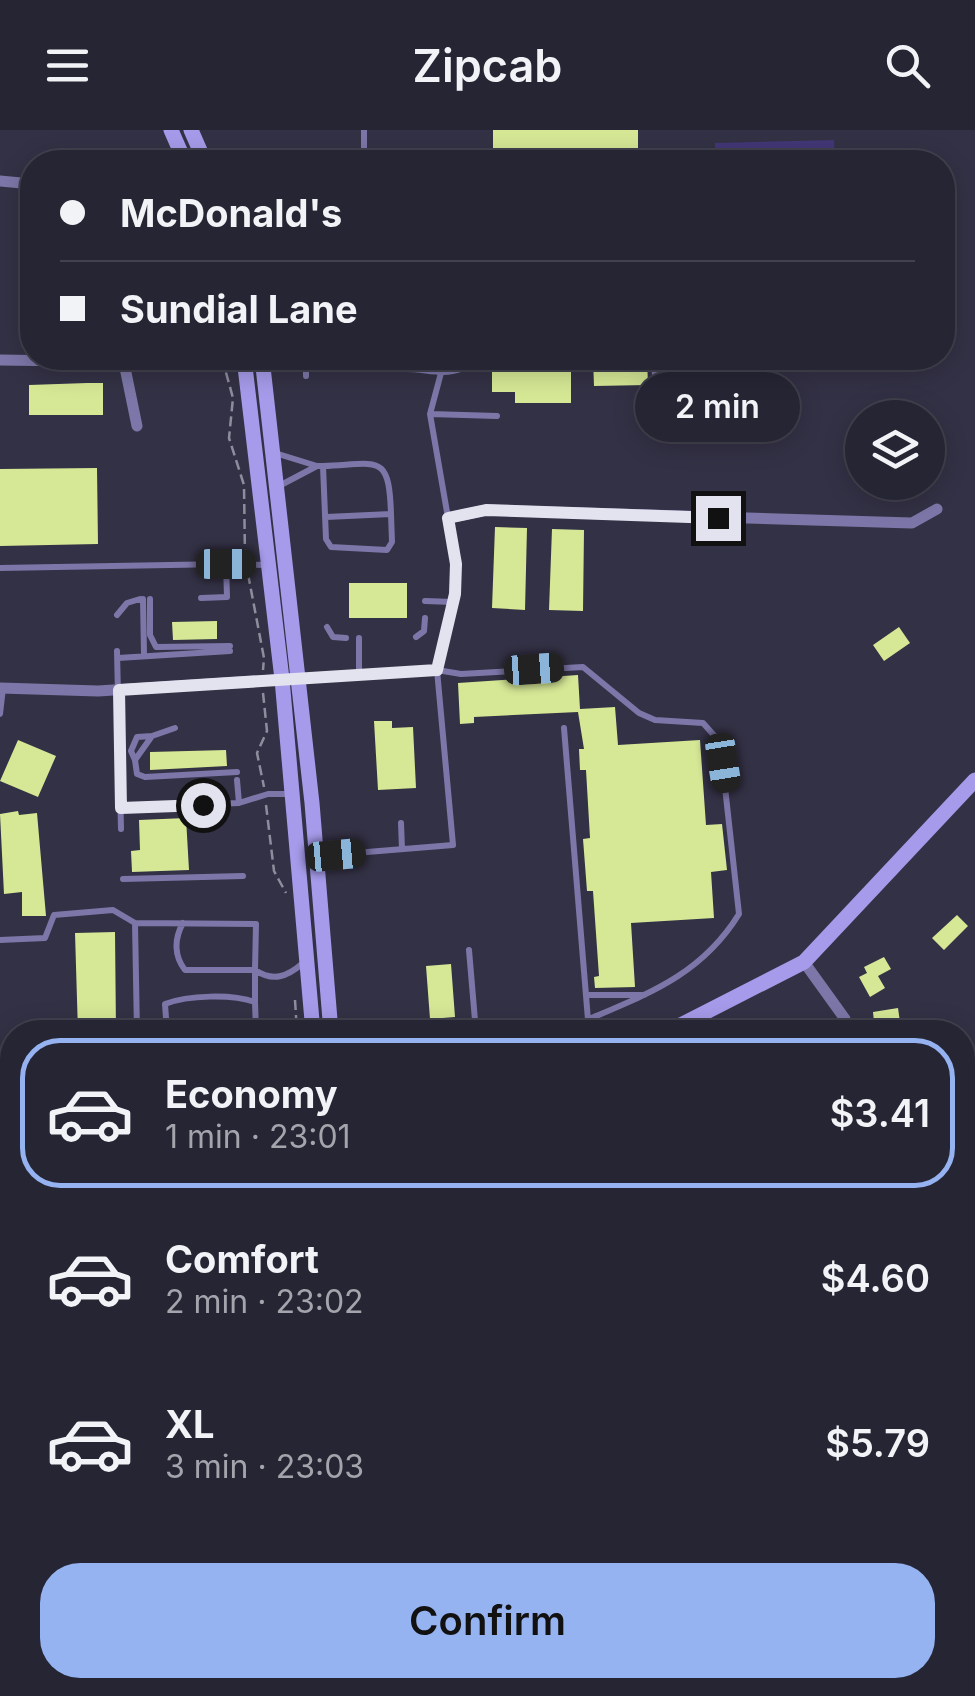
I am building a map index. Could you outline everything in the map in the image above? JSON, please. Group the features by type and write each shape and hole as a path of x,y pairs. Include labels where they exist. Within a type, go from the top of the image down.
{"main road":[{"path":"246,370 270,566 317,856 329,1020"},
{"path":"264,370 278,486 293,794 313,1020"},
{"path":"690,1020 804,962 975,780"}],"street":[{"path":"125,370 137,426"},
{"path":"448,518 486,510 912,524 938,509"},
{"path":"1,688 119,690 290,679"},
{"path":"804,962 844,1020"}],"lane":[{"path":"306,370 306,376"},
{"path":"429,370 456,370"},
{"path":"648,406 656,395 655,370"},
{"path":"317,856 453,845 437,670 453,602 456,564 430,414 442,373"},
{"path":"430,414 497,416"},
{"path":"274,453 320,466 372,464 382,468 389,476 392,542 387,550 330,547 320,466"},
{"path":"278,486 320,466"},
{"path":"326,516 391,514"},
{"path":"201,598 226,597 226,564"},
{"path":"0,568 270,566"},
{"path":"118,615 127,602 144,599"},
{"path":"121,829 118,654 230,648 156,647 144,599"},
{"path":"144,599 144,654"},
{"path":"425,600 453,602"},
{"path":"416,637 422,636 425,618"},
{"path":"327,628 332,637 346,638"},
{"path":"359,638 359,673"},
{"path":"290,679 359,673 437,670 461,674 583,667 639,713 655,720 703,723 720,742 739,914 697,965 645,995 588,1020 564,728"},
{"path":"0,714 1,688"},
{"path":"175,728 137,737 131,752 137,774 237,776 239,803"},
{"path":"121,808 239,803 265,795 293,794"},
{"path":"401,823 402,850"},
{"path":"123,880 243,876"},
{"path":"0,940 45,938 54,915 113,910 136,923 256,924 256,1020"},
{"path":"136,923 137,1020"},
{"path":"183,923 176,934 177,960 185,970 255,970 276,978 293,972 308,960"},
{"path":"470,950 475,1020"},
{"path":"586,995 645,995"},
{"path":"166,1020 165,1004 170,1002 228,998 255,1002"}],"path":[{"path":"225,370 233,398 229,438 244,485 242,542 264,658 267,731 258,753 274,871 288,896"},
{"path":"293,972 297,1020"}],"shaded area":[{"path":"834,140 834,150 715,150 715,143"}],"building":[{"path":"493,130 638,130 638,150 493,150"},
{"path":"492,370 571,370 571,403 515,403 515,392 492,392"},
{"path":"593,370 647,370 648,385 594,386"},
{"path":"103,383 103,415 29,415 29,385"},
{"path":"97,468 98,544 0,546 0,469"},
{"path":"495,527 527,528 525,610 492,608"},
{"path":"552,529 584,530 583,611 549,610"},
{"path":"349,583 407,583 407,618 349,618"},
{"path":"217,621 217,639 173,640 172,622"},
{"path":"899,627 910,643 884,661 873,645"},
{"path":"578,675 580,709 615,707 618,745 700,740 706,825 722,824 727,870 711,872 714,918 631,923 635,987 595,988 594,977 599,976 593,891 587,891 583,839 590,838 586,770 580,770 579,749 584,749 578,712 474,717 474,723 460,724 458,683"},
{"path":"374,721 392,721 392,728 413,727 416,788 378,790"},
{"path":"18,740 56,756 38,797 0,781"},
{"path":"226,750 227,766 150,770 150,752"},
{"path":"18,811 19,815 37,813 46,916 22,916 22,892 4,894 0,814"},
{"path":"186,818 189,870 132,872 131,851 140,850 139,820"},
{"path":"957,915 968,926 944,950 932,938"},
{"path":"115,932 116,1020 78,1020 75,933"},
{"path":"884,957 891,969 878,976 885,988 870,997 859,977 867,973 864,967"},
{"path":"451,964 455,1017 430,1019 426,966"},
{"path":"898,1008 900,1020 874,1020 873,1012"}],"route":[{"path":"203,805 121,808 119,690 437,670 455,594 456,564 448,518 486,510 718,518"}]}
